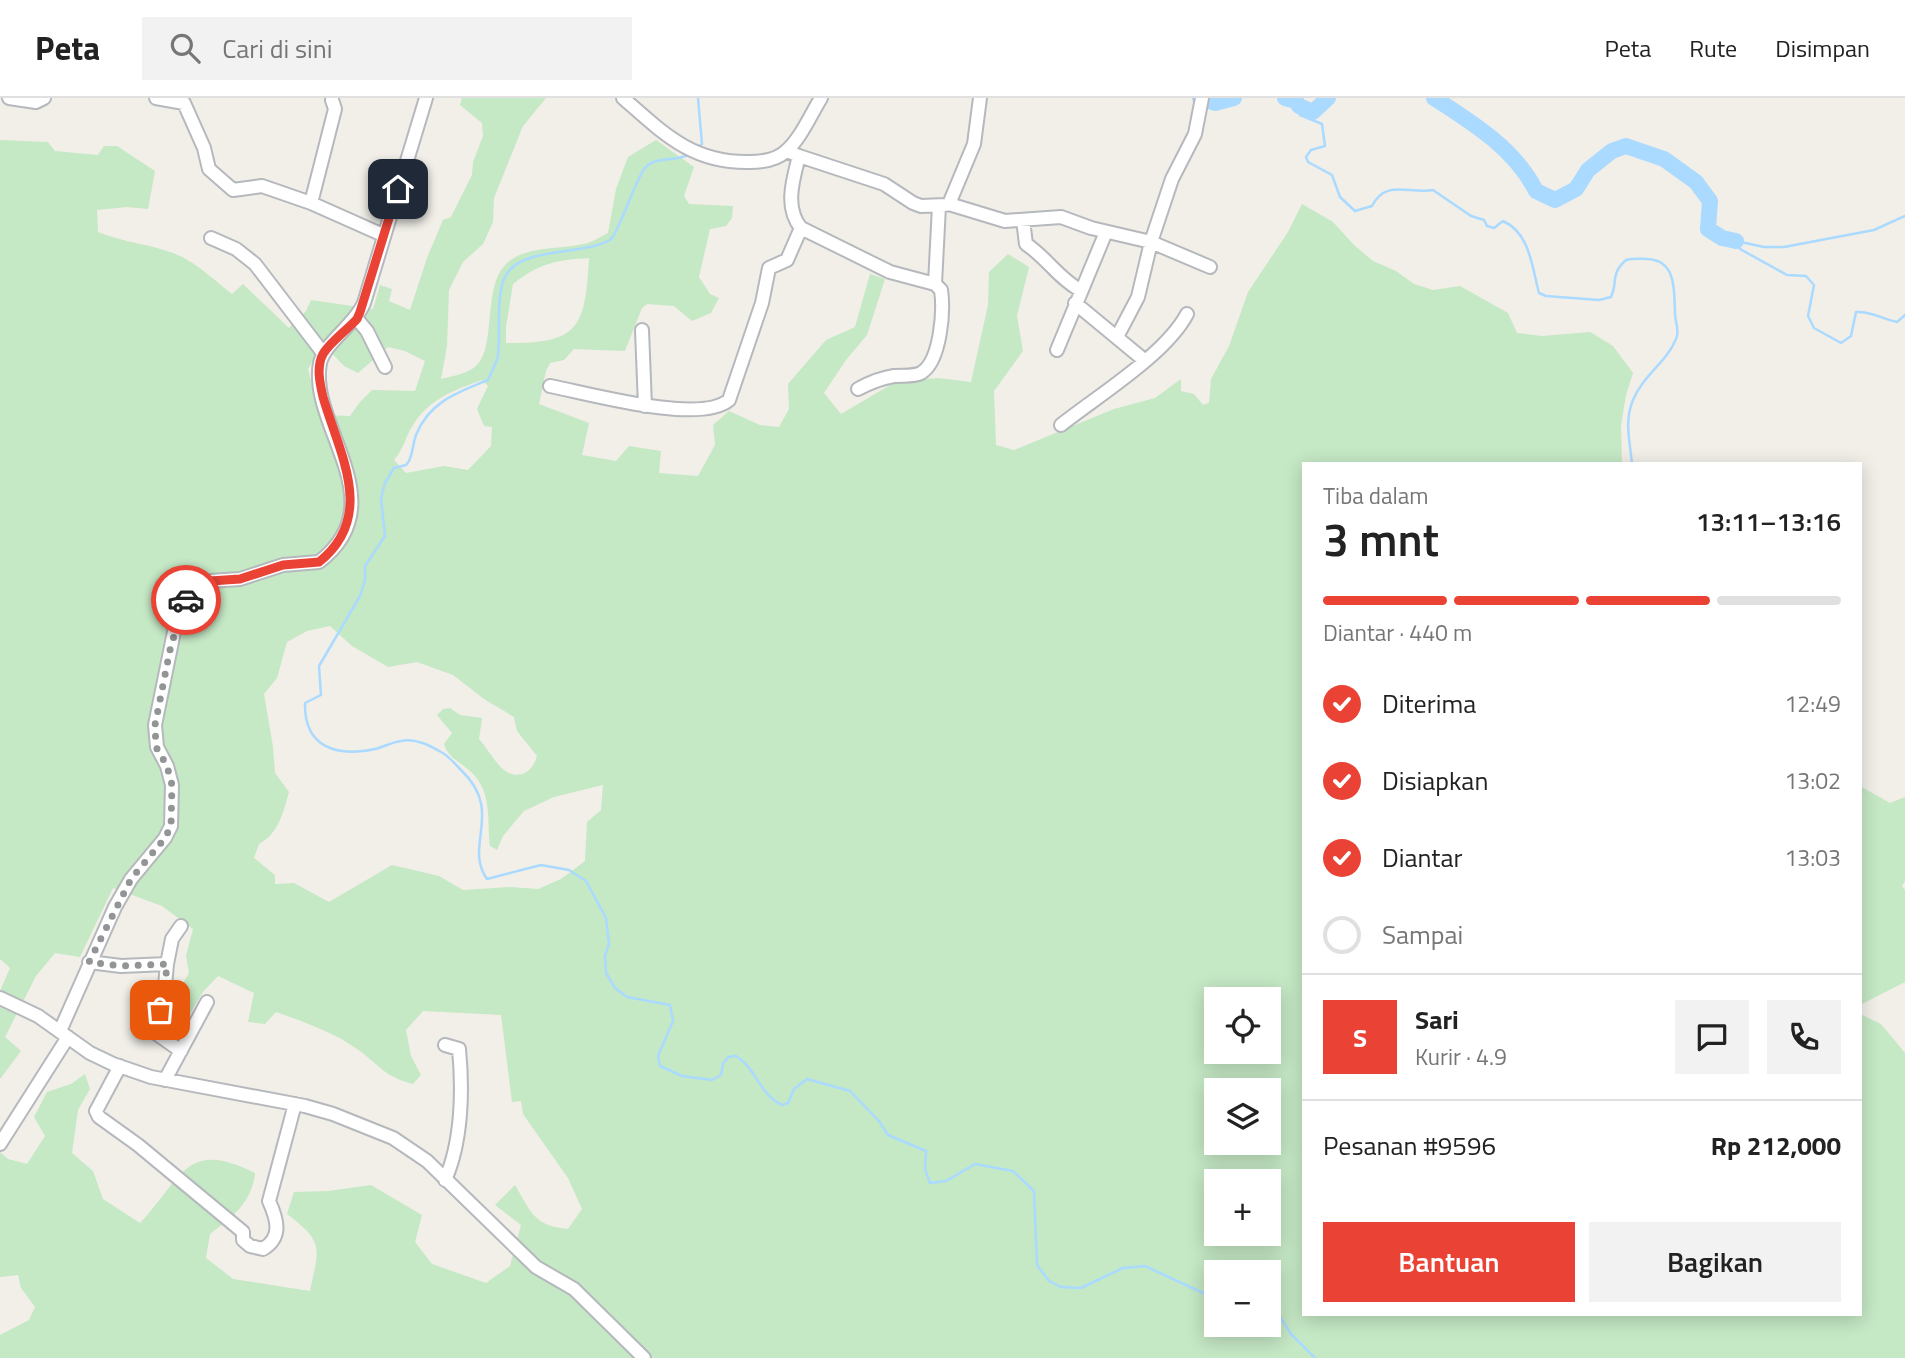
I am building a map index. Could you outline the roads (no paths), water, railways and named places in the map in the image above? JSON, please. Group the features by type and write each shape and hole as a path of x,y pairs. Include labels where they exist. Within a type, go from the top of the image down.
{"street":[{"path":"9,98 36,102 44,98"},
{"path":"156,98 184,103 204,148 209,169 233,190 262,186 312,203 383,235"},
{"path":"0,1144 64,1034 89,962 131,879 165,838 171,826 172,785 167,766 156,747 155,725 176,628 188,595 198,586 210,581 240,579 283,565 319,562 348,527 349,482 321,389 319,376 323,353 357,319 374,273 383,235 426,98"},
{"path":"623,98 685,148 716,160 761,161 793,154 884,184 913,203 944,205 990,218 1023,220 1061,217 1106,232 1151,242 1210,267"},
{"path":"821,98 793,154 791,198 794,220 801,228 890,272 935,284 941,290 940,334 929,366 917,374 887,377 858,389"},
{"path":"935,284 944,205 974,144 980,98"},
{"path":"312,203 335,109 332,100"},
{"path":"1117,337 1138,297 1142,270 1172,178 1195,134 1200,104"},
{"path":"1023,220 1026,244 1042,256 1060,279 1117,337 1144,360"},
{"path":"550,386 645,405 709,410 729,400 762,303 769,268 787,260 801,228"},
{"path":"1056,350 1106,232"},
{"path":"211,238 236,249 255,264 323,353"},
{"path":"1061,425 1178,331 1187,314"},
{"path":"357,319 367,331 385,367"},
{"path":"642,330 645,405"},
{"path":"181,926 172,939 164,997 155,1023 157,1034 181,1051"},
{"path":"89,962 121,966 167,964"},
{"path":"0,998 32,1013 102,1060 166,1080 295,1104 333,1114 393,1138 428,1161 536,1267 574,1289 644,1358"},
{"path":"166,1080 207,1002"},
{"path":"445,1045 459,1049 460,1085 455,1146 445,1180"},
{"path":"120,1066 96,1111 99,1116 138,1144 243,1232 243,1240 250,1246 263,1250 272,1244 277,1236 275,1215 269,1200 295,1104"}],"waterway":[{"path":"697,148 702,144 698,98"},
{"path":"1200,98 1215,103 1234,98"},
{"path":"1285,98 1296,101 1299,106 1313,112 1328,98"},
{"path":"1434,98 1492,138 1517,162 1536,191 1555,200 1576,189 1588,170 1612,151 1626,146 1664,159 1696,182 1710,201 1708,229 1722,238 1736,241"},
{"path":"1296,101 1300,115 1322,124 1325,146 1311,150 1306,157 1308,162 1332,175 1340,197 1355,211 1372,206 1378,198 1391,190 1433,190 1471,216 1484,220 1487,226 1494,228 1503,221 1512,226 1524,242 1539,293 1546,296 1599,300 1611,297 1616,274 1626,260 1647,259 1664,265 1674,287 1677,336 1667,355 1637,391 1630,408 1628,424 1632,462"},
{"path":"689,154 660,160 645,168 610,240 584,248 539,255 514,266 506,275 499,302 498,355 488,380 437,406 416,435 409,461 406,465 394,468 385,483 381,498 385,536 365,566 365,580 360,596 319,666 321,695 305,703 310,730 325,746 336,750 361,751 411,740 447,756 474,785 480,800 482,814 479,854 487,879 541,865 569,870 586,881 606,918 609,944 605,956 606,973 615,988 627,997 670,1005 673,1021 658,1056 660,1066 682,1076 712,1080 721,1075 723,1064 728,1057 736,1056 749,1067 768,1094 782,1105 788,1103 794,1089 807,1079 850,1091 879,1121 888,1135 926,1151 925,1169 930,1183 946,1181 975,1164 1013,1171 1034,1191 1037,1265 1049,1281 1061,1287 1081,1288 1123,1268 1145,1266 1204,1293"},
{"path":"1736,241 1764,247 1784,247 1874,230 1905,216"},
{"path":"1736,241 1740,249 1787,275 1806,276 1814,285 1808,316 1814,328 1841,343 1851,336 1856,312 1897,322 1905,315"},
{"path":"1281,1318 1291,1334 1315,1358"}]}
